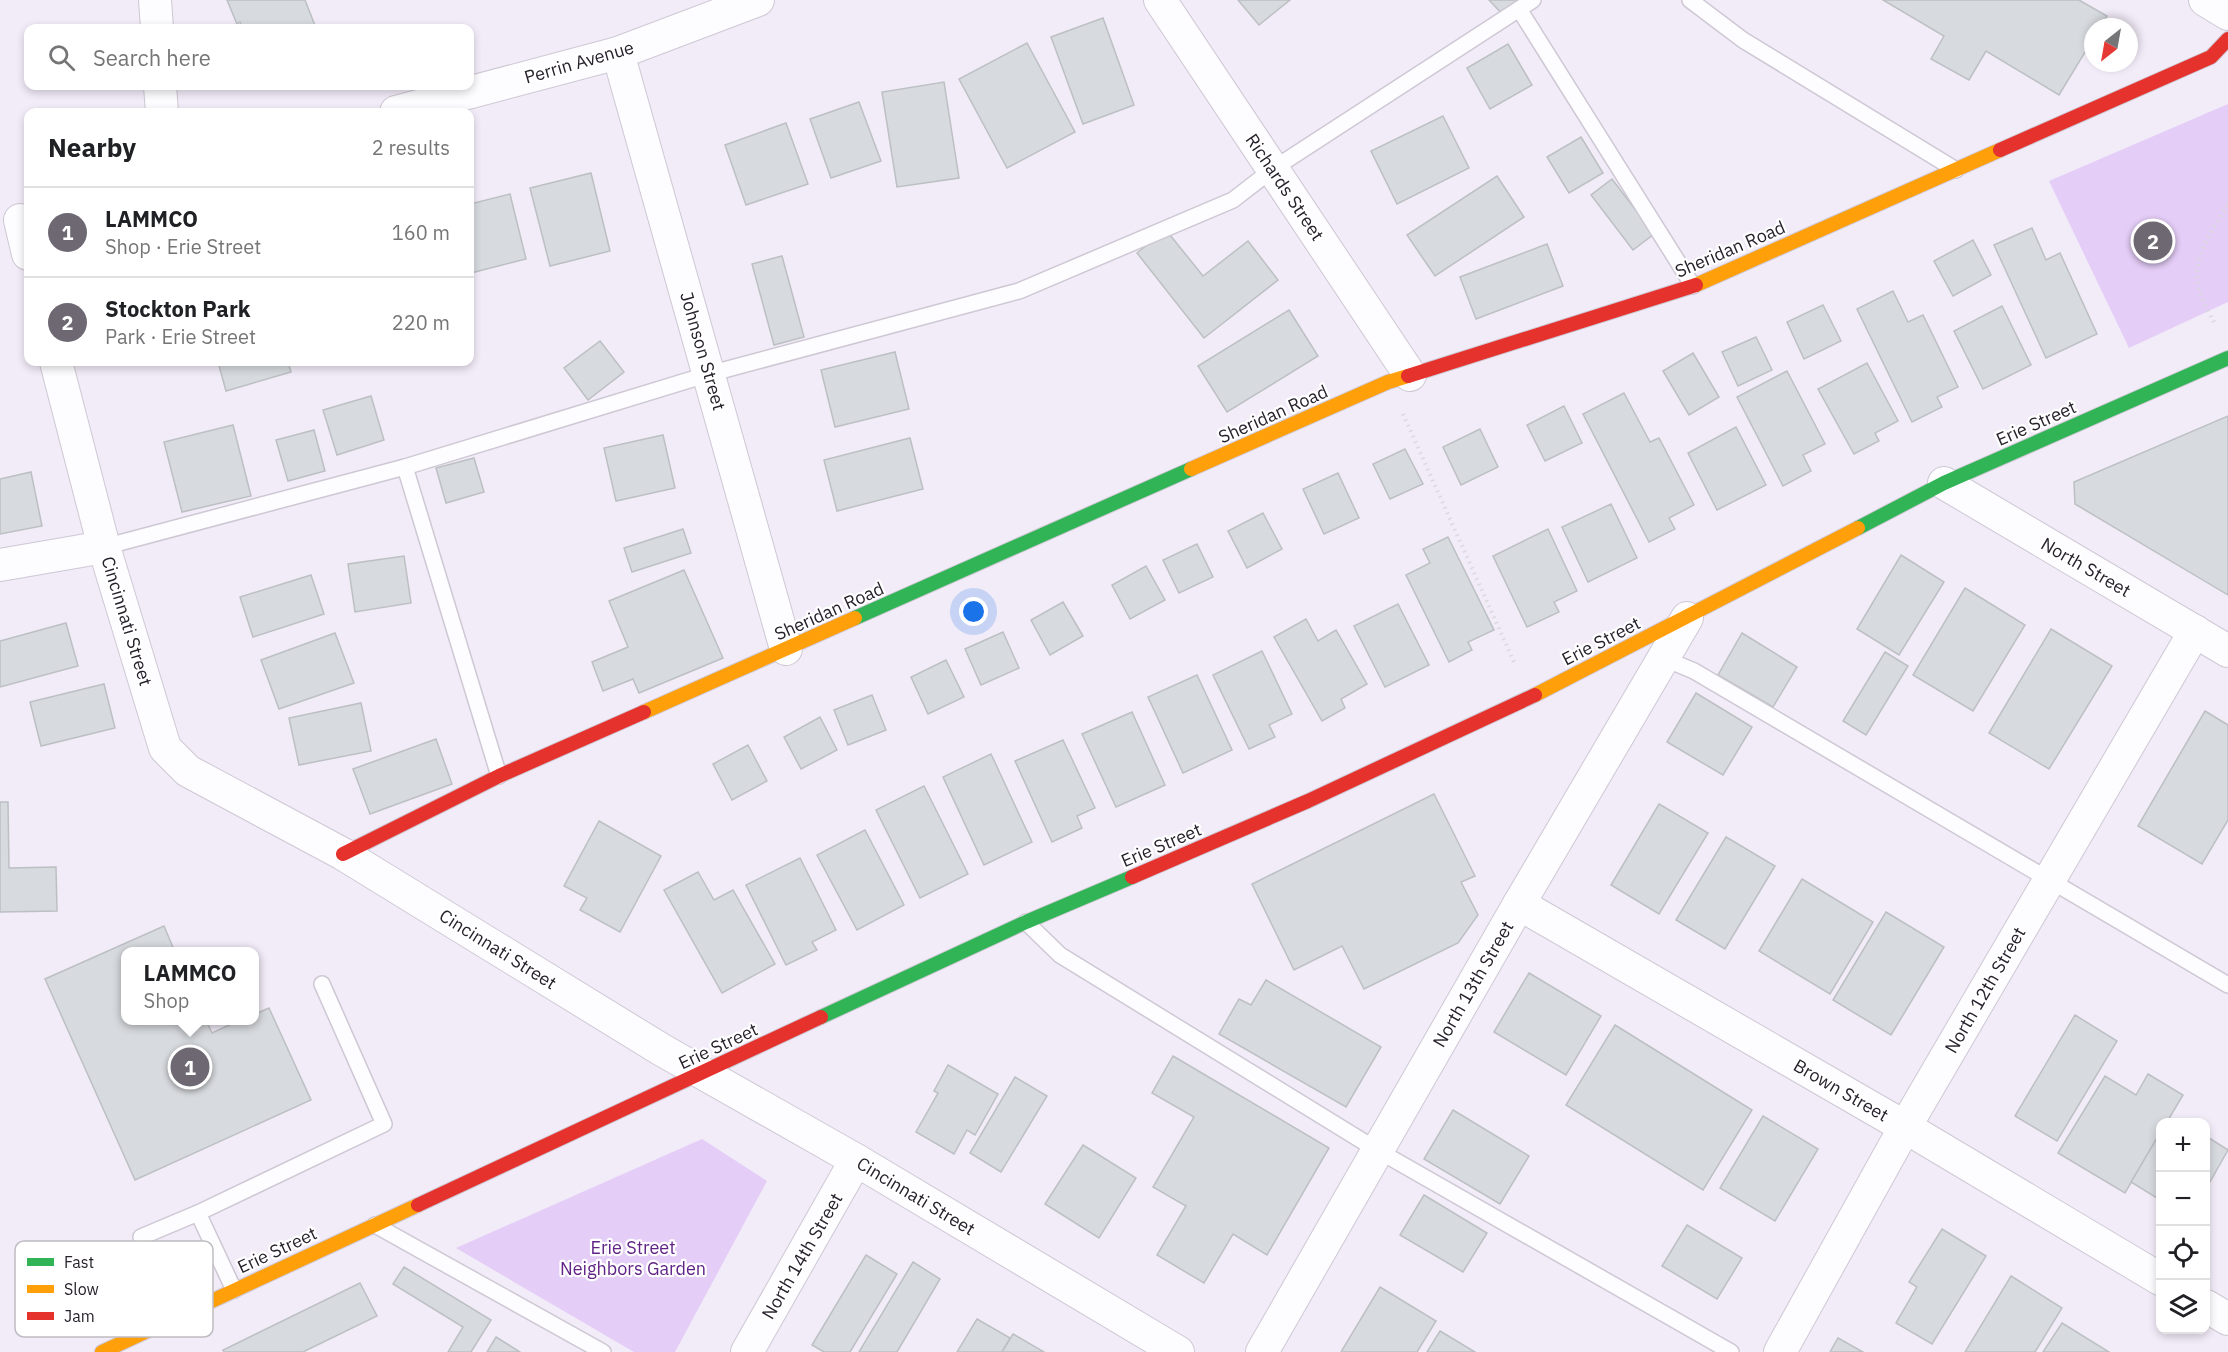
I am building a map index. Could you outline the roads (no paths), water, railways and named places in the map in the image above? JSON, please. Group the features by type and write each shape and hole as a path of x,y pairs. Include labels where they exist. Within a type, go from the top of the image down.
{"street":[{"path":"155,0 157,24"},
{"name":"Perrin Avenue","path":"411,108 618,53 758,0"},
{"name":"Richards Street","path":"1160,0 1273,169 1399,379"},
{"path":"2205,0 2228,14"},
{"name":"Sheridan Road","path":"343,854 499,776 1399,379 1693,286 2211,57 2228,39"},
{"name":"Johnson Street","path":"618,53 786,649"},
{"path":"160,90 162,108"},
{"path":"16,218 24,242"},
{"name":"Erie Street","path":"213,1300 1026,922 1308,801 1534,695 1687,618 1944,483 2228,357"},
{"name":"Cincinnati Street","path":"57,366 104,547 165,748 188,771 343,854 702,1074 856,1160 1178,1352"},
{"name":"North Street","path":"1944,483 2228,651"},
{"path":"0,565 104,547"},
{"name":"North 13th Street","path":"1262,1352 1519,904 1687,618"},
{"name":"North 12th Street","path":"1780,1352 1905,1127 2195,631"},
{"name":"Brown Street","path":"1519,904 1905,1127 2156,1277"},
{"name":"North 14th Street","path":"747,1352 856,1160"},
{"path":"2210,1309 2228,1319"},
{"name":"Erie Street","path":"102,1352 134,1337"}],"lane":[{"path":"104,547 405,467 709,374 1019,291 1233,200 1273,169 1533,0"},
{"path":"1690,0 1743,40 1956,170"},
{"path":"1519,9 1693,286"},
{"path":"405,467 499,776"},
{"path":"1663,658 1694,671 2228,985"},
{"path":"1026,922 1060,955 1377,1150 1731,1352"},
{"path":"141,1237 198,1213 384,1124 322,984"},
{"path":"198,1213 211,1241"},
{"path":"374,1224 603,1352"},
{"path":"213,1245 234,1290"}],"place":[{"name":"Stockton Park","path":"2153,241"},
{"name":"LAMMCO","path":"190,1067"}],"park label":[{"name":"Erie Street Neighbors Garden","path":"633,1257"}]}
